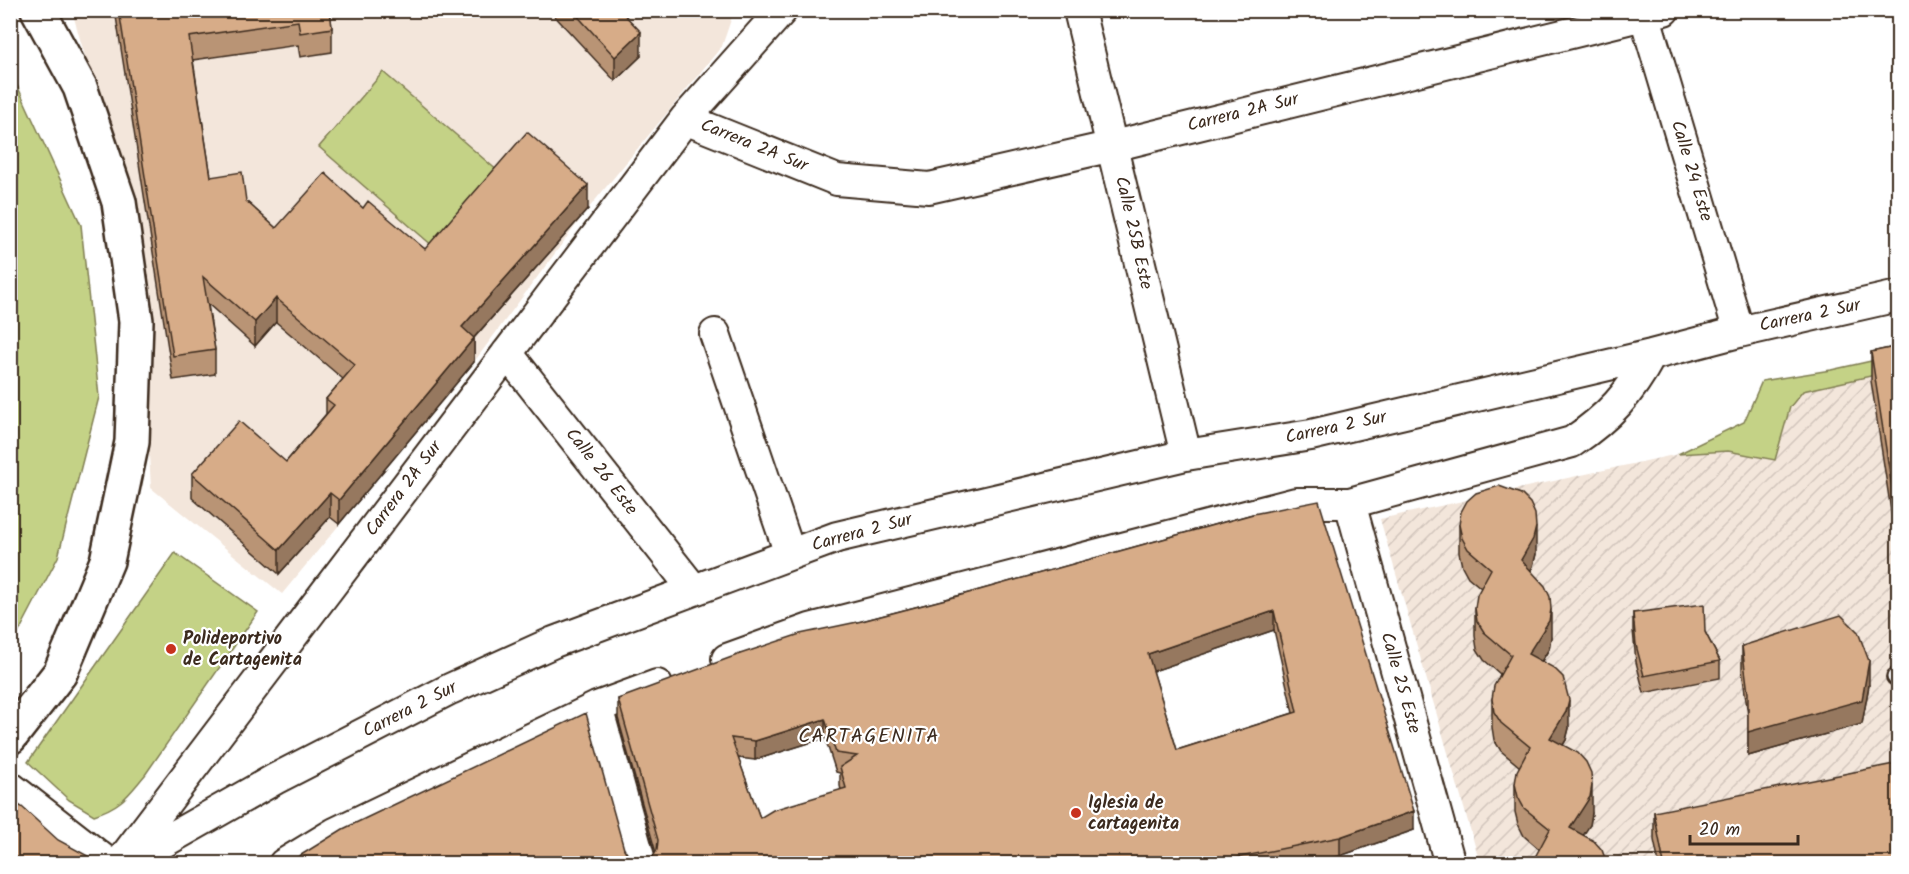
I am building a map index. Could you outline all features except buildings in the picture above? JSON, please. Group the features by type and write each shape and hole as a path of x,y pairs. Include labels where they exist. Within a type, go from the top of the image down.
{"main road":[{"path":"10,737 60,673 107,561 133,431 136,321 119,202 80,87 38,10"}],"street":[{"path":"685,118 782,10"},
{"name":"Calle 25B Este","path":"1079,10 1186,455"},
{"name":"Carrera 2A Sur","path":"120,864 685,118 837,180 929,188 1113,146 1651,12"},
{"name":"Calle 24 Este","path":"1651,12 1739,332"},
{"name":"Carrera 2 Sur","path":"125,864 274,779 450,689 554,642 837,537 1186,455 1311,435 1899,296"},
{"path":"715,334 790,554"},
{"name":"Calle 26 Este","path":"507,353 694,590"},
{"path":"284,864 335,833 597,707 810,629 1296,502 1350,502 1572,442 1596,426 1617,406 1640,375 1651,355"},
{"name":"Calle 25 Este","path":"1350,502 1444,862"},
{"path":"597,707 641,864"},
{"path":"10,787 109,864"}],"shaded area":[{"path":"72,11 734,11 722,46 588,209 474,362 282,594 151,488 137,238"},
{"path":"1898,370 1898,863 1480,863 1380,519 1678,454 1728,451 1775,460 1790,407 1803,391"}],"green space":[{"path":"11,72 81,225 99,397 58,557 11,647"},
{"path":"383,72 499,172 434,247 319,147"},
{"path":"1898,355 1898,370 1803,391 1790,407 1775,460 1728,451 1678,454 1744,422 1762,381 1831,370"},
{"name":"Polideportivo de Cartagenita","path":"175,553 258,612 145,775 118,804 94,815 69,800 28,762"}],"place":[{"name":"Polideportivo de Cartagenita","path":"171,649"},
{"name":"Iglesia de cartagenita","path":"1076,813"}],"district":[{"name":"CARTAGENITA","path":"869,737"}]}
